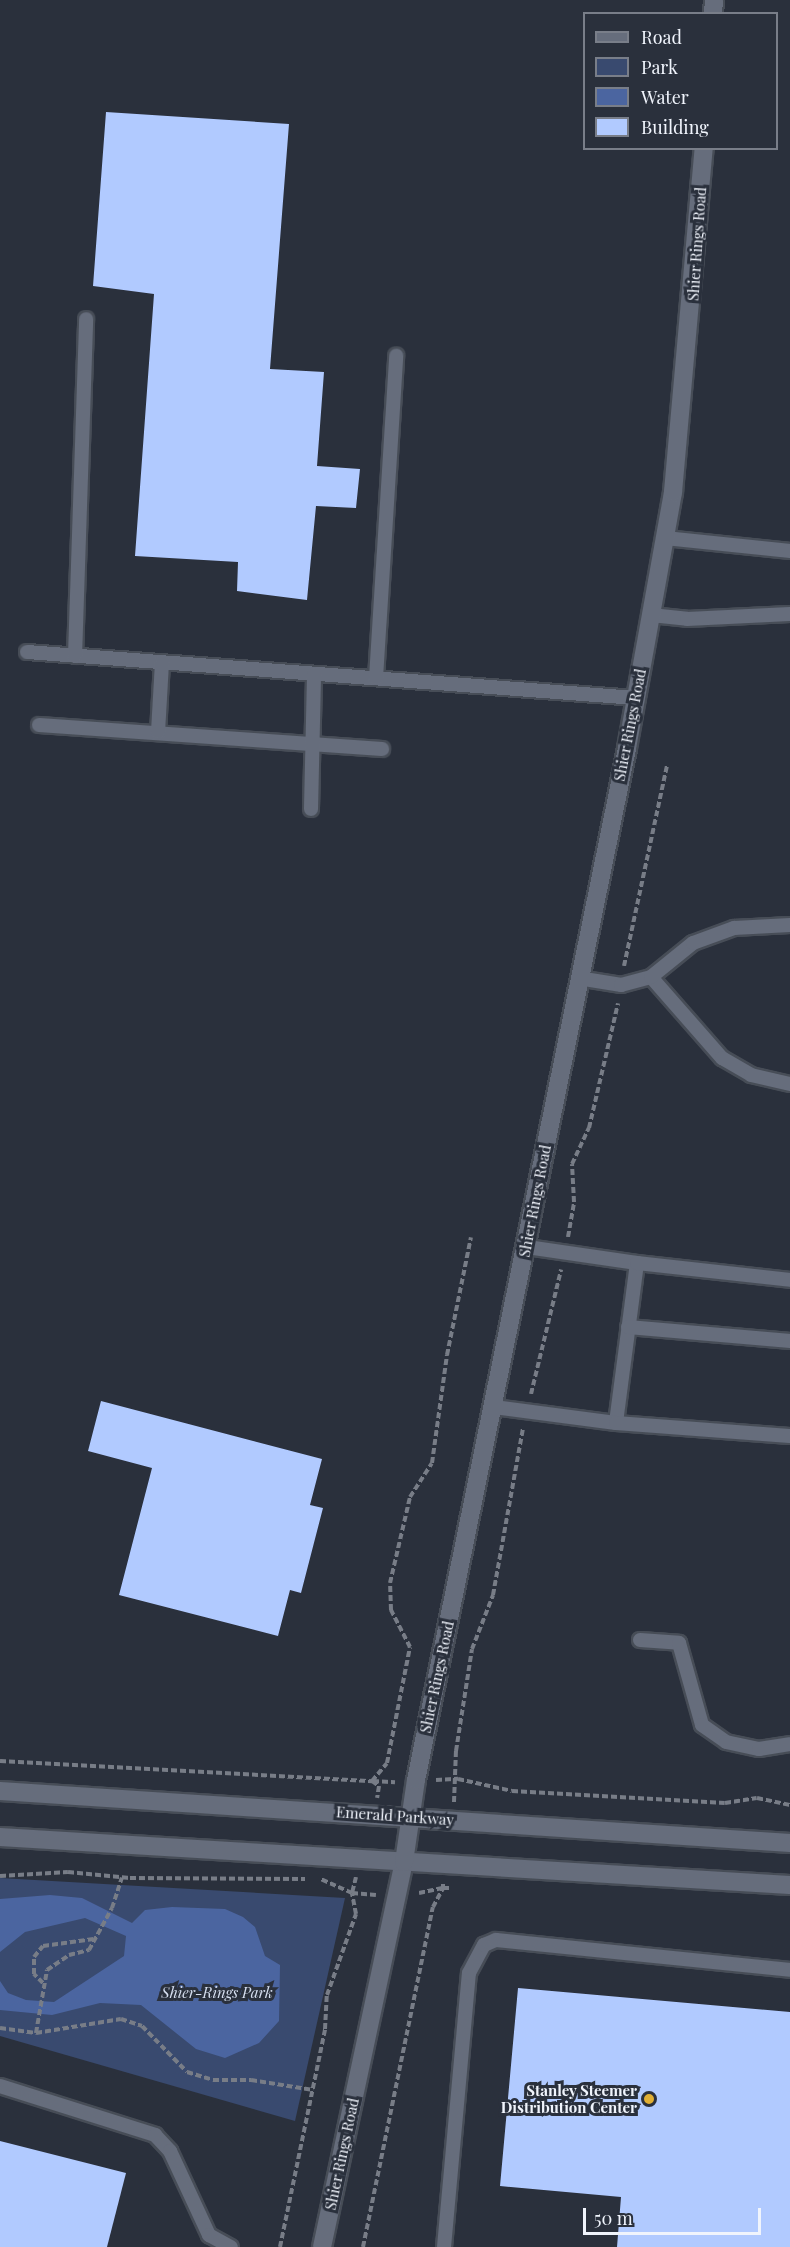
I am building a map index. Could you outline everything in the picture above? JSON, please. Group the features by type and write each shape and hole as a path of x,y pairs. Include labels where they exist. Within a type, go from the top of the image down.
{"main road":[{"name":"Shier Rings Road","path":"322,2247 404,1862 410,1816 527,1247 578,978 636,698 665,538 692,307 704,150"},
{"name":"Emerald Parkway","path":"0,1791 410,1816 790,1843"},
{"path":"0,1837 790,1885"}],"lane":[{"path":"75,656 86,319"},
{"path":"376,678 396,356"},
{"path":"665,538 790,551"},
{"path":"651,615 687,619 790,614"},
{"path":"27,652 636,698"},
{"path":"158,732 162,662"},
{"path":"311,809 314,674"},
{"path":"39,725 312,741 382,749"},
{"path":"578,978 621,985 651,977 693,944 724,932 790,925"},
{"path":"651,977 722,1058 751,1076 790,1084"},
{"path":"527,1247 637,1263 790,1280"},
{"path":"616,1423 637,1263"},
{"path":"628,1327 790,1341"},
{"path":"494,1407 616,1423 790,1436"},
{"path":"640,1640 679,1643 702,1725 726,1742 759,1749 790,1744"},
{"path":"444,2247 469,1973 484,1945 496,1940 790,1970"},
{"path":"0,2086 155,2135 170,2151 209,2235 231,2247"}],"path":[{"path":"0,1761 372,1781 387,1763 410,1647 391,1610 390,1583 410,1497 432,1463 447,1355 471,1237"},
{"path":"458,1779 512,1791 725,1803 757,1798 790,1805"},
{"path":"0,1876 68,1872 122,1878 321,1879 352,1893 356,1914 327,1995 313,2091 280,2247"},
{"path":"36,2033 40,1998 47,1970 69,1955 89,1950 101,1932 112,1908 122,1878"},
{"path":"363,2247 433,1906 442,1888 463,1887"},
{"path":"43,1983 34,1974 34,1956 43,1946 95,1939"},
{"path":"0,2028 36,2033 121,2019 142,2026 187,2072 213,2080 251,2080 313,2091"}],"green space":[{"name":"Shier-Rings Park","path":"0,1878 345,1898 295,2121 0,2036"}],"water":[{"path":"50,1895 82,1898 132,1923 145,1910 172,1907 225,1909 243,1917 255,1927 265,1956 280,1965 279,2021 259,2043 225,2058 196,2049 141,2005 100,2003 52,2015 0,2010 0,1981 8,1993 26,2000 54,2002 124,1956 126,1936 85,1918 25,1932 0,1952 0,1899"}],"building":[{"path":"106,112 289,124 270,369 324,372 317,466 360,469 356,508 316,506 307,600 237,591 238,562 135,556 154,294 93,286"},
{"path":"101,1401 322,1459 310,1505 323,1508 301,1593 290,1590 278,1636 119,1595 152,1468 88,1451"},
{"name":"Stanley Steemer Distribution Center","path":"518,1988 790,2012 790,2247 617,2247 621,2197 500,2186"},
{"path":"0,2141 126,2173 107,2247 0,2247"}],"place":[{"name":"Stanley Steemer Distribution Center","path":"649,2099"}]}
